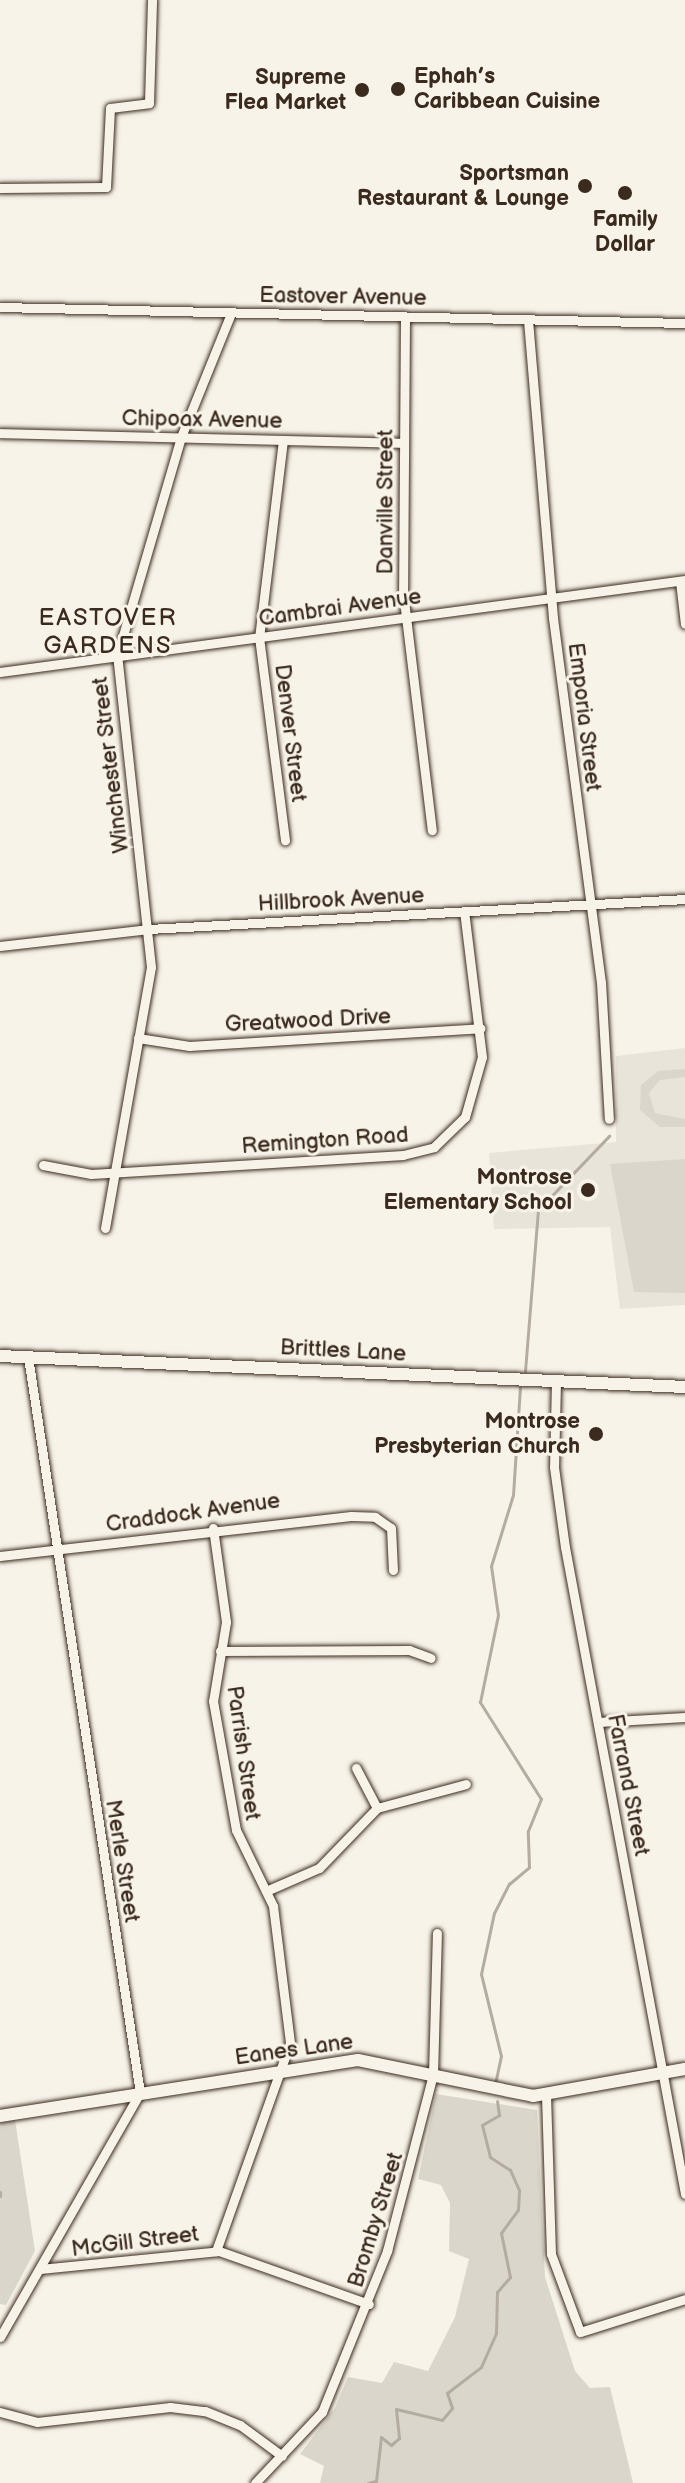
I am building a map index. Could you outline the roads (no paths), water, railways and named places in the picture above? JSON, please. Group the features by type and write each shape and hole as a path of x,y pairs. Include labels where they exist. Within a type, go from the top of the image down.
{"street":[{"path":"0,188 106,187 110,108 149,103 152,0"},
{"name":"Eastover Avenue","path":"0,307 685,324"},
{"name":"Winchester Street","path":"105,1228 109,1173 138,1038 149,929 117,656 181,437 231,313"},
{"name":"Danville Street","path":"405,317 405,617 432,830"},
{"name":"Emporia Street","path":"528,320 550,597 591,904 609,1119"},
{"name":"Chipoax Avenue","path":"0,433 404,443"},
{"name":"Denver Street","path":"283,440 259,637 285,840"},
{"path":"682,580 685,624"},
{"name":"Cambrai Avenue","path":"0,672 682,580"},
{"name":"Hillbrook Avenue","path":"0,946 149,929 685,899"},
{"name":"Remington Road","path":"43,1165 71,1175 418,1153 446,1138 471,1106 482,1057 464,911"},
{"name":"Greatwood Drive","path":"138,1038 189,1046 480,1028"},
{"name":"Brittles Lane","path":"0,1356 685,1387"},
{"name":"Merle Street","path":"28,1357 55,1551 140,2093"},
{"name":"Farrand Street","path":"556,1381 556,1484 685,2194"},
{"name":"Craddock Avenue","path":"0,1556 213,1528 351,1516 389,1526 393,1570"},
{"name":"Parrish Street","path":"213,1528 226,1622 213,1701 230,1811 266,1891 283,1956 290,2043 283,2070 216,2251"},
{"path":"220,1651 409,1650 431,1658"},
{"path":"598,1722 685,1717"},
{"path":"356,1768 377,1808"},
{"path":"266,1891 319,1868 377,1808 466,1784"},
{"name":"Bromby Street","path":"255,2483 322,2412 369,2304 433,2074 437,1933"},
{"name":"Eanes Lane","path":"0,2113 283,2070 381,2060 491,2091 546,2095 685,2069"},
{"path":"0,2337 140,2093"},
{"path":"546,2095 551,2254 580,2332 685,2299"},
{"name":"McGill Street","path":"40,2269 216,2251 369,2304"},
{"path":"0,2412 37,2422 170,2407 205,2411 240,2425 282,2456"}],"waterway":[{"path":"525,1371 538,1210 609,1136"},
{"path":"495,2084 501,2056 481,1974 494,1913 509,1884 529,1867 528,1831 541,1799 480,1702 498,1615 491,1566 513,1495 520,1387"},
{"path":"368,2483 376,2481 381,2437 391,2445 399,2438 396,2409 442,2420 452,2408 447,2393 481,2367 496,2333 497,2292 510,2277 501,2233 518,2210 519,2190 510,2170 490,2157 482,2125 499,2115 497,2101"}],"place":[{"name":"Ephah’s Caribbean Cuisine","path":"398,89"},
{"name":"Supreme Flea Market","path":"362,90"},
{"name":"Sportsman Restaurant & Lounge","path":"585,186"},
{"name":"Family Dollar","path":"625,193"},
{"name":"Montrose Elementary School","path":"588,1190"},
{"name":"Montrose Presbyterian Church","path":"596,1434"}],"district":[{"name":"EASTOVER GARDENS","path":"108,632"}]}
